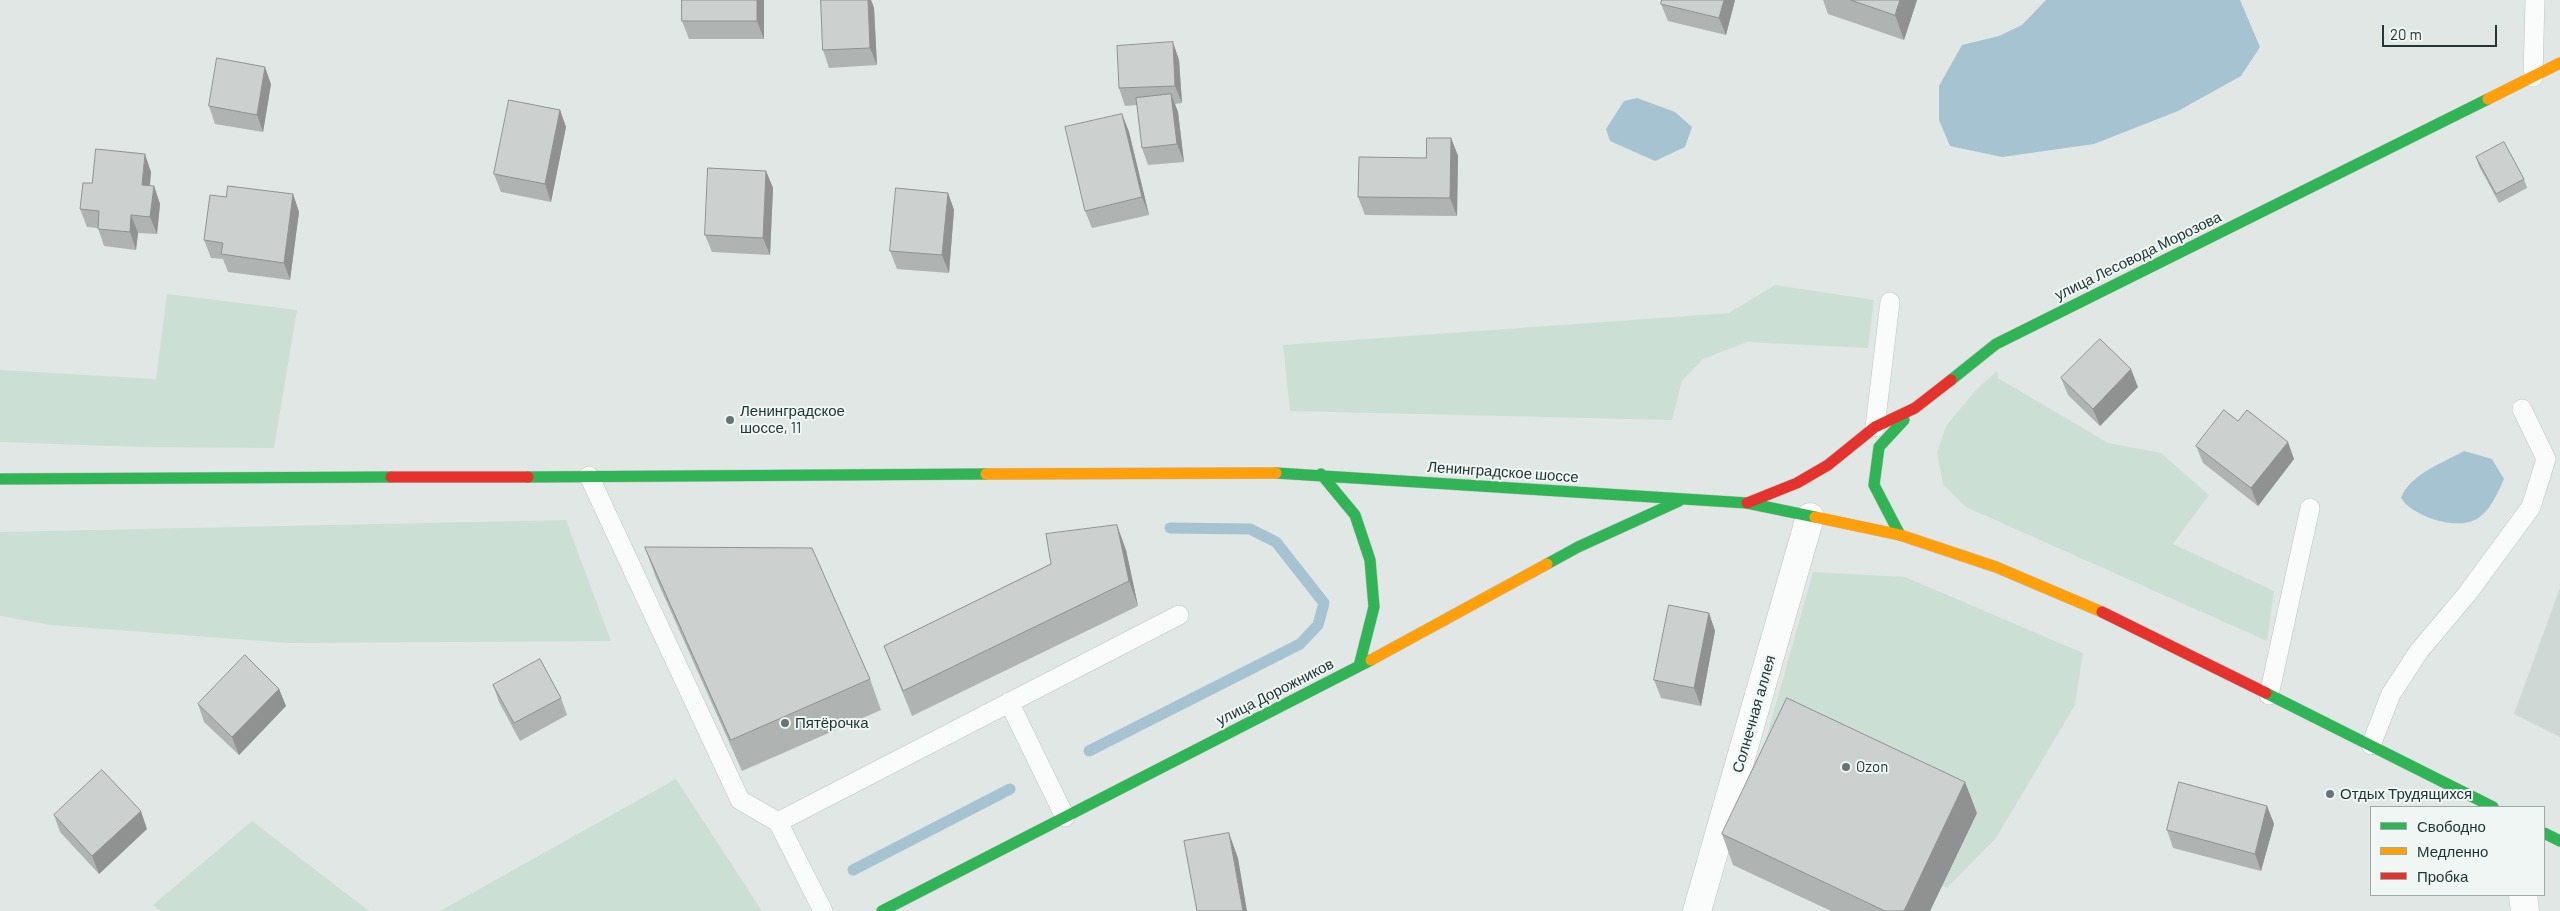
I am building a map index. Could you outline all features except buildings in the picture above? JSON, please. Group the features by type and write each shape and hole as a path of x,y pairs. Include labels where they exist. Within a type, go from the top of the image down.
{"main road":[{"name":"улица Лесовода Морозова","path":"1747,503 1797,483 1828,465 1875,428 1915,408 1996,344 2560,63"},
{"path":"1900,535 1874,485 1879,448 1915,408"},
{"path":"1321,474 1355,515 1370,560 1374,607 1359,666"},
{"name":"Ленинградское шоссе","path":"0,480 1321,474 1747,503"},
{"name":"улица Дорожников","path":"882,911 1359,666 1578,547 1682,500"},
{"path":"1747,503 1900,535 1996,567 2083,602 2491,806"},
{"path":"2545,834 2560,841"}],"street":[{"name":"Солнечная аллея","path":"1697,911 1810,517"},
{"path":"2523,896 2525,911"}],"lane":[{"path":"2533,77 2534,0"},
{"path":"1875,428 1890,302"},
{"path":"2371,745 2391,694 2419,651 2467,594 2531,507 2546,459 2522,409"},
{"path":"589,476 740,800 778,822 823,911"},
{"path":"2269,695 2310,508"},
{"path":"778,822 1178,615"},
{"path":"1009,702 1065,817"}],"shaded area":[{"path":"2560,588 2560,737 2514,714"}],"green space":[{"path":"1775,285 1874,300 1868,348 1747,342 1703,359 1682,381 1672,420 1290,411 1283,345 1729,313"},
{"path":"167,294 297,310 274,448 142,447 0,442 0,370 156,379"},
{"path":"1997,371 1998,378 2108,443 2161,453 2209,495 2173,544 2274,591 2267,641 1966,507 1943,484 1937,453 1946,426 1975,391"},
{"path":"566,520 611,641 289,643 50,625 0,616 0,532"},
{"path":"1813,572 1905,577 2083,653 2075,705 1996,838 1947,888 1893,864 1735,849"},
{"path":"676,779 762,911 440,911"},
{"path":"252,821 369,911 160,911 153,905"}],"water":[{"path":"2046,0 2240,0 2260,47 2241,76 2178,111 2094,144 2002,157 1950,146 1939,120 1939,86 1962,45 1999,36 2022,25"},
{"path":"1637,98 1675,112 1692,127 1685,147 1655,161 1610,141 1606,129 1624,101"},
{"path":"2464,451 2492,459 2504,479 2492,502 2480,517 2466,523 2445,522 2424,516 2406,505 2401,498 2412,482 2428,470"}],"waterway":[{"path":"1089,751 1300,644 1318,625 1324,603 1276,542 1250,529 1170,528"},
{"path":"853,870 1010,789"}],"traffic: fast":[{"path":"1951,380 1996,344 2488,99"},
{"path":"1900,535 1874,485 1879,447 1904,420"},
{"path":"1276,473 1747,503 1815,517"},
{"path":"528,477 986,474"},
{"path":"1321,474 1355,515 1370,560 1374,607 1359,666"},
{"path":"0,479 391,477"},
{"path":"1547,564 1578,547 1679,501"},
{"path":"882,911 1371,660"},
{"path":"2266,693 2491,806"},
{"path":"2545,834 2560,841"}],"traffic: slow":[{"path":"2488,99 2560,63"},
{"path":"986,474 1276,473"},
{"path":"1815,517 1900,535 1996,567 2102,612"},
{"path":"1371,660 1547,564"}],"traffic: jam":[{"path":"1747,503 1797,483 1828,465 1875,427 1915,408 1951,380"},
{"path":"391,477 528,477"},
{"path":"2102,612 2266,693"}],"place":[{"name":"Ленинградское шоссе, 11","path":"730,420"},
{"name":"Пятёрочка","path":"785,723"},
{"name":"Ozon","path":"1846,767"},
{"name":"Отдых Трудящихся","path":"2330,794"}]}
